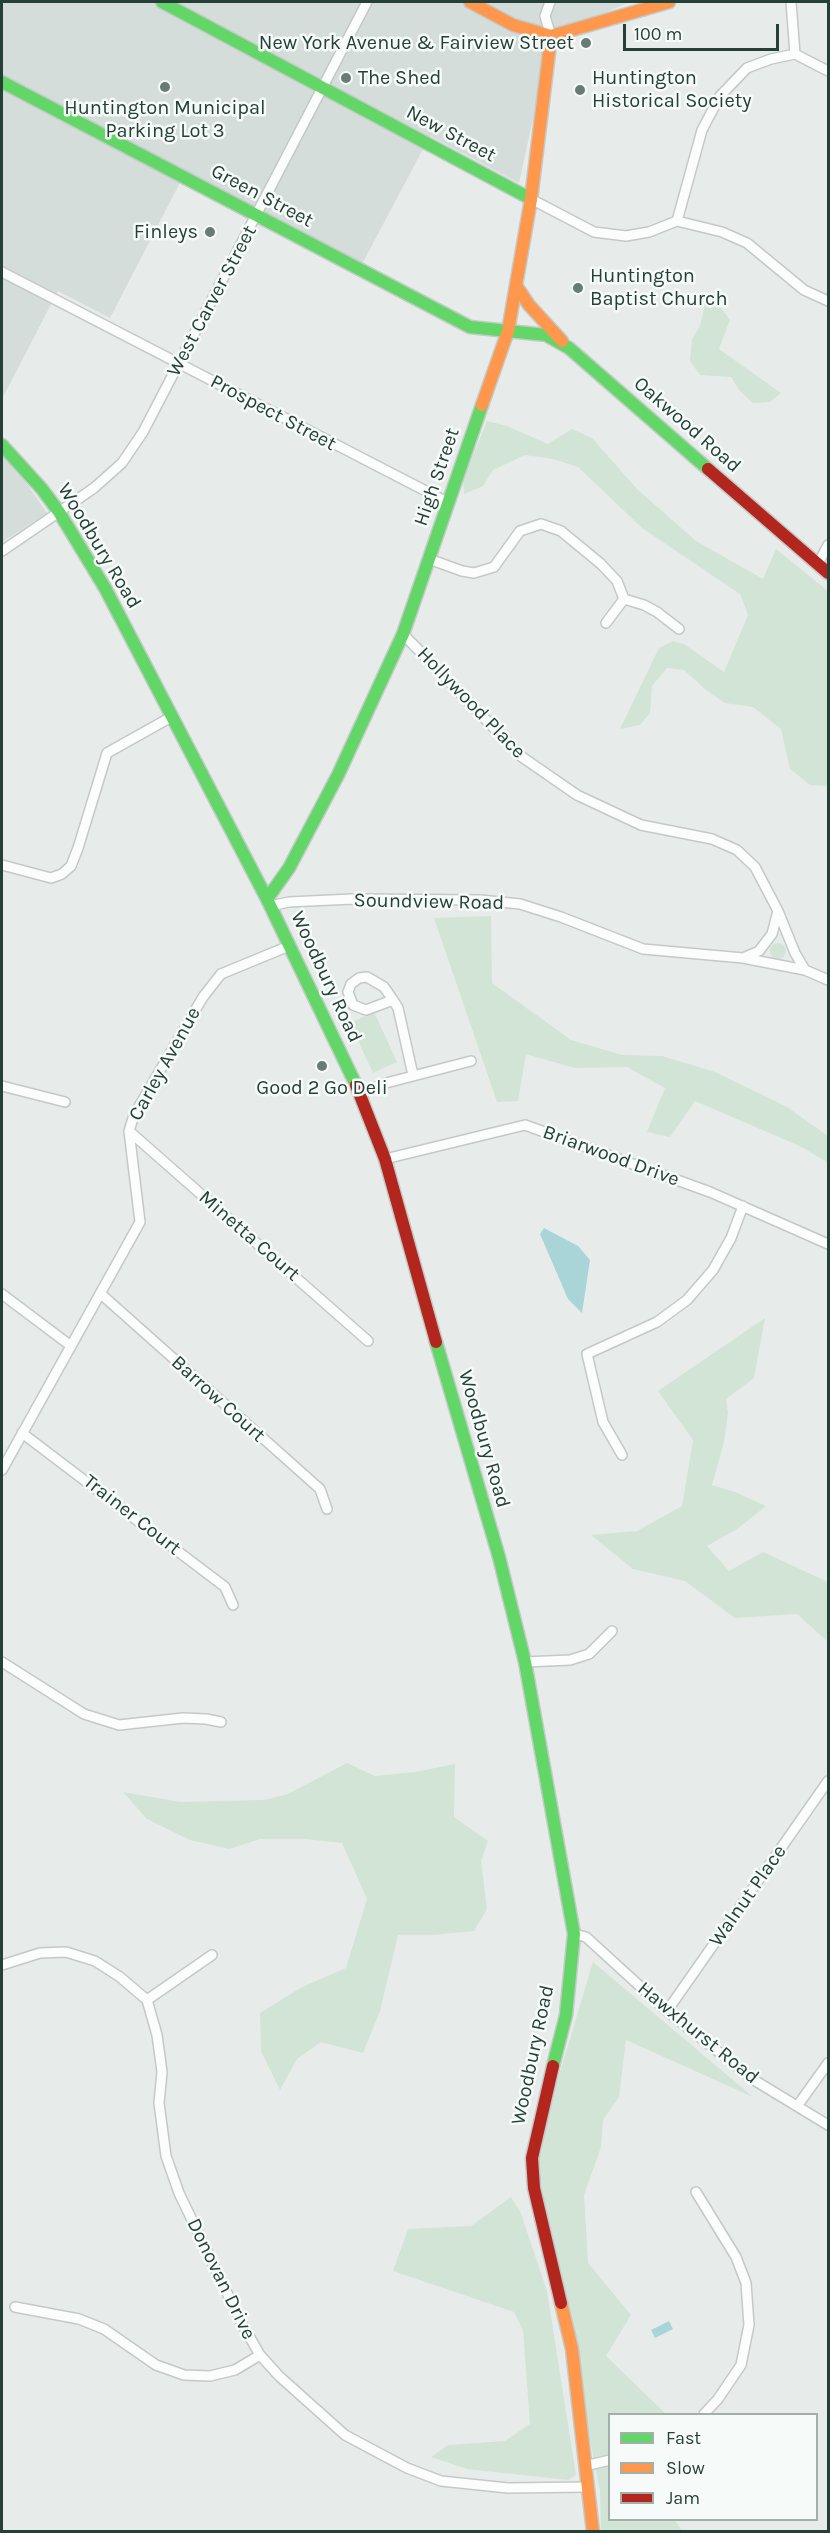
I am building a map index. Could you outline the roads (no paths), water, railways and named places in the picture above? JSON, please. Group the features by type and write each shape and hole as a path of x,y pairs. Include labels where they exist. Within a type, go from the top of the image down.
{"main road":[{"name":"New Street","path":"162,2 531,199"},
{"path":"470,2 513,25 551,36 669,2"},
{"name":"High Street","path":"268,902 289,868 338,775 403,634 508,331 531,199 551,36"},
{"name":"Green Street","path":"2,82 470,327 508,331"},
{"path":"517,287 529,305 569,348"},
{"name":"Oakwood Road","path":"508,331 546,335 569,348 828,573"},
{"name":"Woodbury Road","path":"2,445 59,512 105,588 268,902 360,1094 385,1159 458,1423 499,1557 525,1662 574,1935 566,2015 532,2158 534,2188 572,2349 593,2532"}],"street":[{"name":"West Carver Street","path":"2,551 94,488 122,463 143,432 367,2"},
{"path":"550,2 545,16 551,36"},
{"path":"792,2 795,54"},
{"path":"677,221 702,130 720,96 747,68 771,59 795,54 828,71"},
{"path":"531,199 594,232 626,236 649,232 677,221 722,232 747,243 787,278 804,290 828,301"},
{"name":"Prospect Street","path":"2,272 448,503"},
{"path":"429,560 462,572 474,573 494,567 501,560 512,539 520,531 541,524 561,531 601,564 617,581 624,599"},
{"path":"818,564 828,545"},
{"path":"606,623 624,599"},
{"path":"624,599 651,608 679,629"},
{"name":"Hollywood Place","path":"403,634 503,739 536,767 577,795 631,820 673,832 712,839 737,850 755,867 778,911 795,953 806,970"},
{"path":"2,865 51,878 62,874 71,866 78,848 107,753 173,717"},
{"name":"Soundview Road","path":"268,902 352,899 480,900 520,904 561,917 643,949 743,958 806,970 828,980"},
{"path":"743,958 759,951 772,934 778,911"},
{"name":"Carley Avenue","path":"2,1470 140,1221 129,1131 134,1115 203,997 221,974 289,946"},
{"path":"393,1000 381,1003 373,1009 361,1010 352,1005 348,992 351,984 359,978 368,977 384,987 393,1000 398,1008 413,1075"},
{"path":"360,1094 386,1083 471,1061"},
{"path":"2,1086 65,1102"},
{"name":"Briarwood Drive","path":"385,1159 525,1125 743,1206 828,1244"},
{"name":"Minetta Court","path":"129,1131 368,1341"},
{"path":"622,1455 603,1422 587,1354 657,1322 687,1300 713,1270 731,1238 743,1206"},
{"path":"2,1294 70,1346"},
{"name":"Barrow Court","path":"101,1294 320,1489 327,1509"},
{"name":"Trainer Court","path":"21,1433 225,1587 233,1605"},
{"path":"525,1662 570,1660 589,1654 612,1631"},
{"path":"2,1662 84,1714 119,1725 183,1718 221,1722"},
{"name":"Walnut Place","path":"667,2011 828,1781"},
{"name":"Hawxhurst Road","path":"574,1935 586,1937 667,2011 754,2080 828,2125"},
{"path":"2,1965 40,1953 66,1952 95,1961 120,1977 147,2000 213,1955"},
{"name":"Donovan Drive","path":"147,2000 157,2035 162,2072 159,2103 166,2156 179,2193 241,2322 260,2355 279,2376 345,2435 407,2468 441,2481 471,2486 587,2487"},
{"path":"798,2106 828,2063"},
{"path":"696,2192 736,2257 746,2283 749,2325 741,2365 718,2400 706,2413"},
{"path":"15,2307 89,2323 104,2329 156,2365 184,2375 210,2376 236,2370 260,2355"},
{"path":"585,2466 608,2460"}],"water":[{"path":"544,1228 578,1246 590,1260 582,1313 568,1299 540,1234"},
{"path":"669,2321 673,2329 655,2338 651,2330"}],"place":[{"name":"New York Avenue & Fairview Street","path":"586,43"},
{"name":"The Shed","path":"346,78"},
{"name":"Huntington Municipal Parking Lot 3","path":"165,87"},
{"name":"Huntington Historical Society","path":"580,90"},
{"name":"Finleys","path":"210,232"},
{"name":"Huntington Baptist Church","path":"578,288"},
{"name":"Good 2 Go Deli","path":"322,1066"}]}
